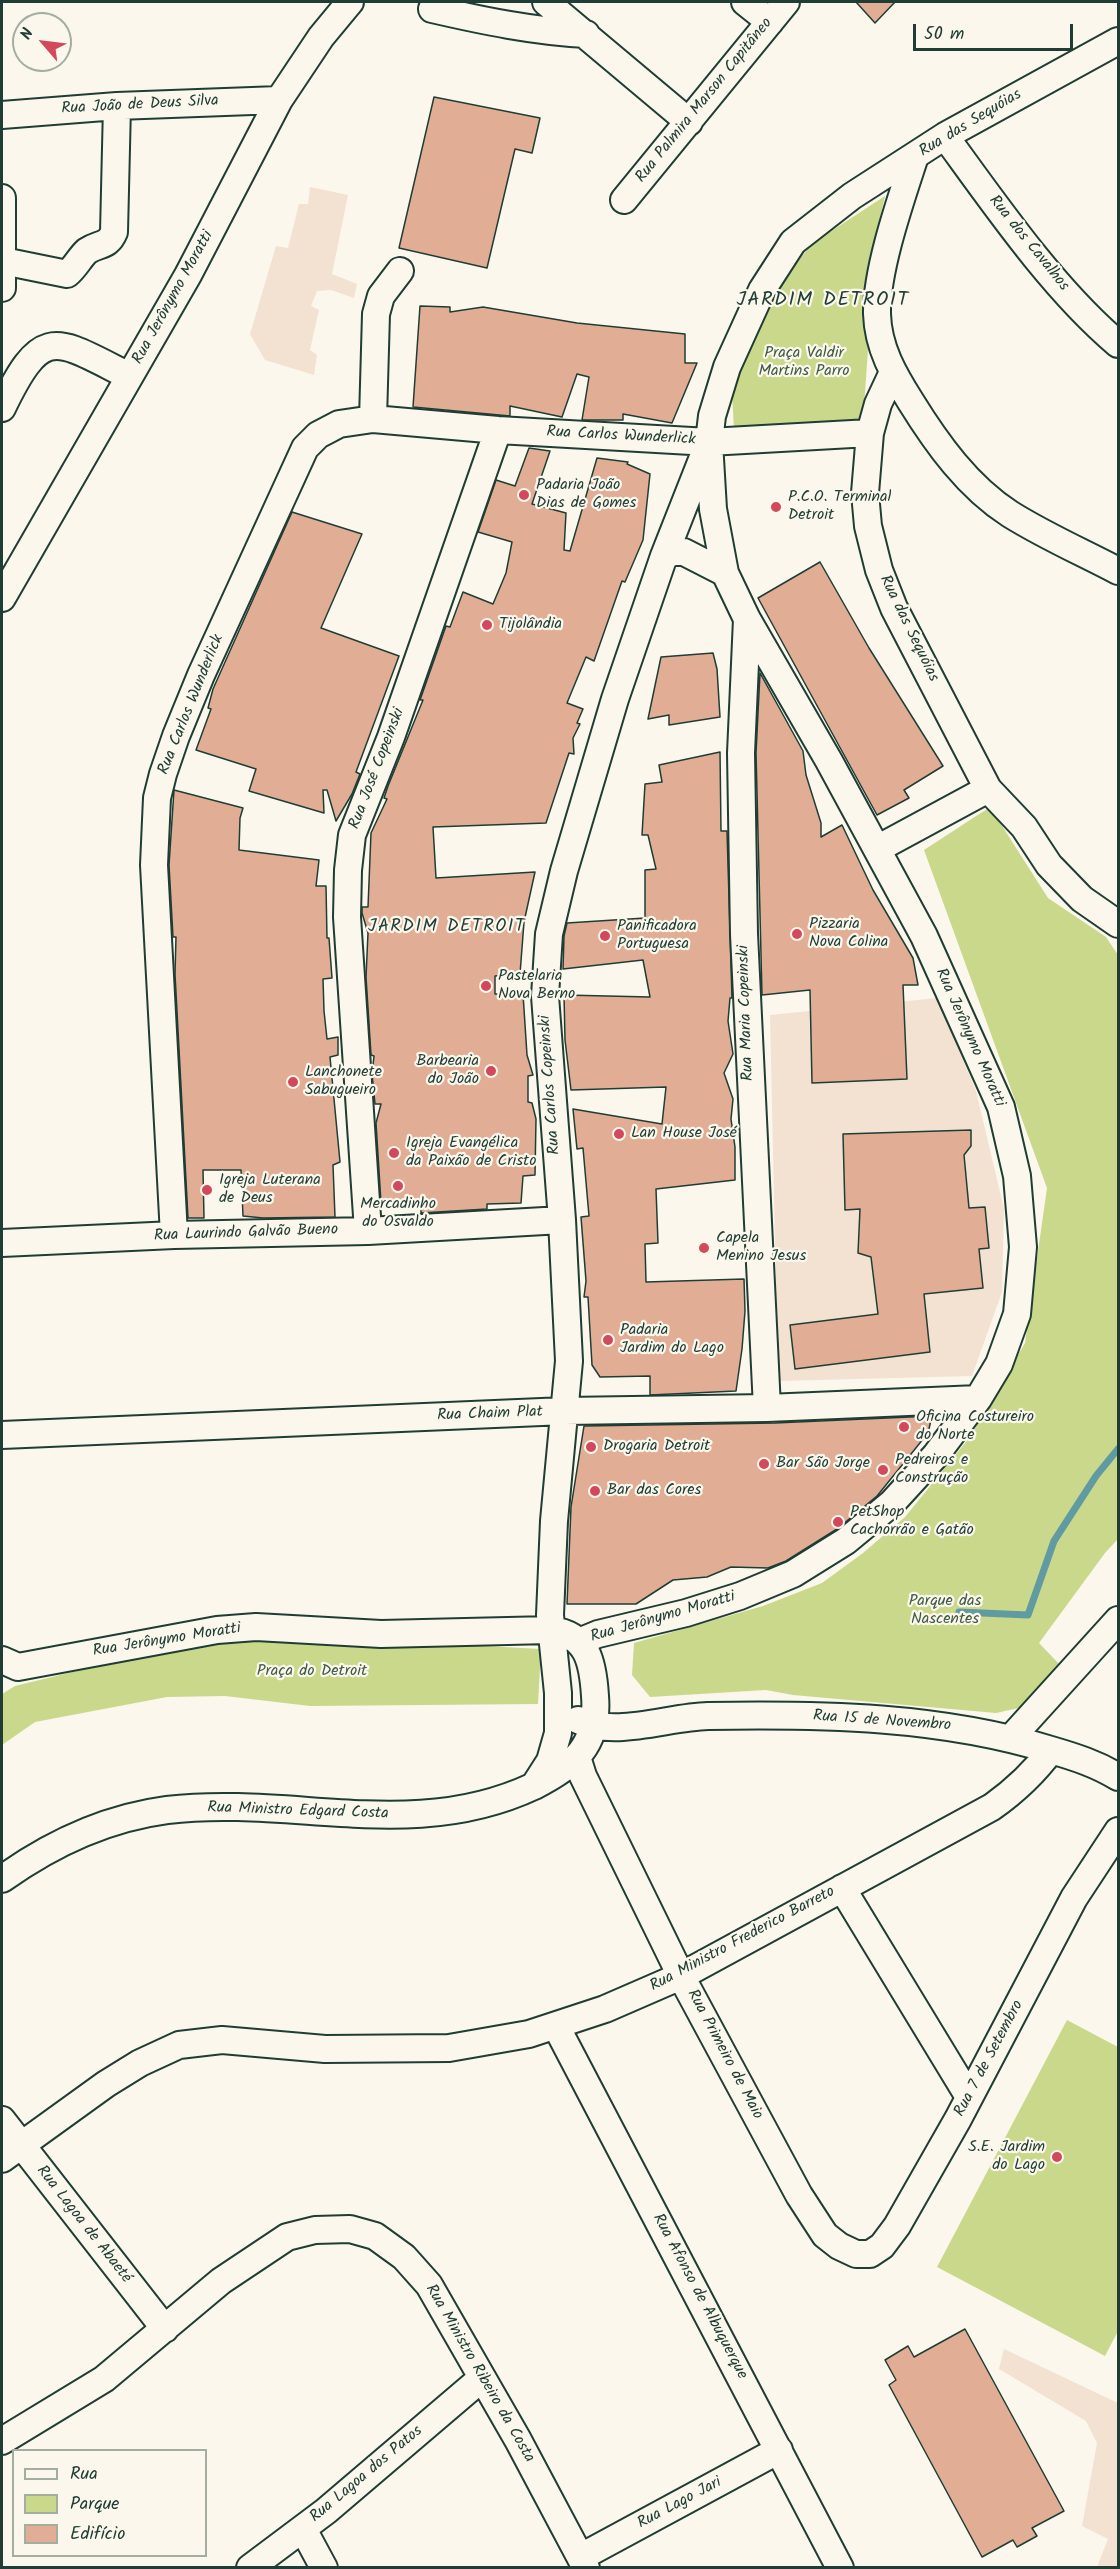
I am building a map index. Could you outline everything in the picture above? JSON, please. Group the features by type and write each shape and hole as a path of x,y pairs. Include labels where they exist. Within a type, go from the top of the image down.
{"street":[{"name":"Rua Jerônymo Moratti","path":"2,598 188,275 279,100 321,37 350,2"},
{"path":"546,2 689,122"},
{"path":"745,2 770,22"},
{"name":"Rua Palmira Marson Capitâneo","path":"624,200 786,2"},
{"path":"432,9 500,25 544,32 586,34"},
{"name":"Rua das Sequóias","path":"1119,41 945,136 915,156 894,228 878,297 879,336 893,372 878,404 870,433 864,494 868,526 879,570 894,608 988,789 1024,826 1049,865 1082,899 1119,924"},
{"name":"Rua João de Deus Silva","path":"2,115 117,106 279,100"},
{"path":"3,261 67,274 87,252 104,246 110,240 114,232 117,106"},
{"name":"Rua dos Cavalhos","path":"945,136 1061,286 1099,328 1119,344"},
{"path":"709,442 712,416 727,367 762,290 793,242 852,196 915,156"},
{"path":"2,198 2,288"},
{"path":"373,419 376,314 381,296 400,271"},
{"path":"2,408 27,362 40,350 51,346 66,346 129,376"},
{"path":"893,372 951,460 982,491 1008,513 1119,571"},
{"name":"Rua Carlos Wunderlick","path":"174,1235 154,865 155,820 163,774 201,675 304,448 318,435 339,424 373,419 498,430 709,442 870,433"},
{"name":"Rua José Copeinski","path":"368,1231 347,917 348,870 352,836 391,737 498,430"},
{"name":"Rua Jerônymo Moratti","path":"581,1641 598,1634 686,1613 740,1596 802,1569 846,1541 892,1503 935,1456 978,1399 999,1364 1017,1314 1023,1246 1017,1176 1000,1107 924,936 747,619 724,573 713,508 709,442"},
{"name":"Rua Carlos Copeinski","path":"534,1785 550,1761 555,1746 558,1723 558,1693 550,1630 554,1521 569,1361 562,1220 545,996 549,934 564,871 598,753 674,554 709,442"},
{"path":"674,554 724,573"},
{"name":"Rua Maria Copeinski","path":"747,619 741,753 743,922 767,1408"},
{"path":"877,849 988,789"},
{"name":"Rua Laurindo Galvão Bueno","path":"2,1243 174,1235 368,1231 562,1220"},
{"name":"Rua Chaim Plat","path":"2,1435 565,1412 767,1408 978,1399"},
{"path":"1011,1738 1119,1620"},
{"name":"Rua Jerônymo Moratti","path":"7,1668 207,1632 256,1627 381,1634 550,1630"},
{"path":"534,1785 555,1776 577,1757 589,1739 595,1714 591,1668 581,1641 566,1633 550,1630"},
{"path":"558,1693 569,1713 595,1714"},
{"name":"Rua 15 de Novembro","path":"595,1714 619,1728 706,1716 804,1716 962,1728 1011,1738 1079,1757 1119,1776"},
{"name":"Rua Ministro Frederico Barreto","path":"11,2152 106,2084 140,2063 179,2045 222,2040 325,2049 449,2048 499,2040 556,2026 605,2009 681,1976 992,1807 1015,1791 1035,1772 1052,1750"},
{"name":"Rua Primeiro de Maio","path":"577,1757 592,1795 681,1976 800,2195 825,2235 839,2246"},
{"name":"Rua Ministro Edgard Costa","path":"2,1879 47,1849 80,1833 166,1810 255,1808 401,1816 473,1808 508,1797 534,1785"},
{"name":"Rua 7 de Setembro","path":"839,2246 856,2254 870,2254 882,2246 897,2226 969,2097 1074,1898 1119,1831"},
{"path":"843,1888 969,2097"},
{"name":"Rua Afonso de Albuquerque","path":"556,2026 840,2568"},
{"name":"Rua Lagoa de Abaeté","path":"2,2120 11,2152 165,2329"},
{"name":"Rua Ministro Ribeiro da Costa","path":"2,2441 104,2379 221,2281 287,2237 315,2230 350,2229 375,2236 404,2256 423,2278 444,2310 584,2562"},
{"name":"Rua Lagoa dos Patos","path":"250,2568 303,2529 482,2378"},
{"name":"Rua Lago Jari","path":"584,2562 779,2450"},
{"path":"303,2529 324,2568"}],"shaded area":[{"path":"310,187 348,195 332,274 357,284 354,298 331,290 317,291 311,306 319,310 310,350 317,355 314,375 265,360 250,334 276,246 288,248 299,204 308,204"},
{"path":"937,998 976,1091 1004,1209 1002,1292 972,1376 778,1381 770,1015"},
{"path":"1004,2349 1118,2403 1118,2567 1097,2567 1108,2539 1082,2526 1097,2443 1086,2421 999,2369"}],"green space":[{"name":"Praça Valdir Martins Parro","path":"885,196 861,303 869,335 863,421 809,430 774,424 734,430 732,392 748,330 777,285 813,243"},
{"name":"Parque das Nascentes","path":"990,807 1048,898 1106,937 1118,955 1118,1539 1105,1553 1039,1643 1061,1666 1023,1707 996,1713 793,1695 766,1690 650,1697 632,1675 634,1643 763,1606 822,1583 863,1553 905,1517 970,1437 1025,1343 1047,1188 924,850"},
{"name":"Praça do Detroit","path":"280,1635 541,1649 538,1704 310,1706 225,1696 167,1697 35,1722 2,1745 2,1694 15,1686 192,1643"},
{"name":"S.E. Jardim do Lago","path":"1067,2020 1118,2047 1118,2331 1105,2356 937,2267"}],"building":[{"path":"856,2 895,2 875,23"},
{"path":"434,97 540,118 532,153 515,149 487,268 399,248"},
{"path":"420,306 450,307 450,312 483,307 577,323 685,334 685,363 697,363 672,423 623,414 623,420 582,420 589,377 577,374 562,417 510,406 510,416 413,407"},
{"path":"529,448 550,451 532,504 566,513 564,550 570,551 597,458 628,462 627,464 650,474 643,540 625,582 622,581 594,661 586,657 567,703 583,709 577,723 580,724 573,738 574,754 569,753 546,823 433,827 436,878 535,872 524,922 520,974 495,976 495,994 523,994 527,1055 533,1075 528,1076 528,1102 532,1103 536,1119 535,1175 523,1176 521,1203 487,1204 487,1209 421,1213 421,1208 381,1203 376,1123 381,1104 375,1104 372,1074 374,1056 371,1055 366,977 368,933 362,913 362,907 368,907 371,833 387,799 384,798 388,786 423,700 420,700 446,626 450,627 463,592 493,604 506,573 512,542 478,532 496,480 515,486"},
{"path":"292,512 362,534 321,628 399,656 356,772 360,774 352,794 336,821 327,790 323,790 324,813 249,791 256,769 196,750 211,709 208,708 213,689"},
{"path":"820,562 869,648 943,766 904,790 909,798 877,815 758,598"},
{"path":"713,653 717,669 720,717 669,725 669,715 648,719 661,657"},
{"path":"760,673 803,751 806,775 821,823 821,837 842,825 873,890 913,958 918,985 903,985 907,1079 812,1083 810,990 762,995 756,753"},
{"path":"720,752 721,831 727,831 732,998 730,998 728,1021 733,1054 724,1073 733,1099 731,1119 735,1147 735,1180 656,1189 658,1243 645,1244 646,1282 744,1279 745,1311 742,1349 736,1391 650,1395 650,1376 600,1377 592,1365 588,1297 584,1297 586,1281 581,1217 589,1216 583,1148 577,1149 573,1109 662,1124 666,1087 571,1090 565,1040 564,995 650,997 643,960 563,969 564,936 567,923 645,918 645,870 656,869 648,835 642,835 645,784 662,782 659,765"},
{"path":"174,790 243,808 240,818 239,850 319,860 316,886 326,886 327,938 329,938 332,978 323,979 327,1039 338,1037 338,1055 330,1057 340,1162 333,1165 335,1217 243,1216 241,1170 203,1170 204,1218 188,1218 175,974 176,937 173,937 169,865"},
{"path":"971,1130 971,1146 964,1155 969,1208 985,1207 989,1248 979,1249 983,1288 924,1294 930,1352 795,1369 790,1325 878,1314 871,1257 858,1253 860,1209 845,1210 843,1134"},
{"path":"932,1416 928,1433 877,1496 837,1529 786,1561 768,1568 731,1567 707,1577 673,1580 636,1604 567,1604 571,1507 584,1426 775,1423"},
{"path":"965,2329 1064,2511 1032,2528 1037,2536 1017,2547 1013,2540 982,2557 889,2385 896,2380 885,2360 908,2346 914,2357"}],"waterway":[{"path":"959,1612 1028,1615 1054,1541 1096,1476 1118,1449"}],"place":[{"name":"Padaria João Dias de Gomes","path":"524,495"},
{"name":"P.C.O. Terminal Detroit","path":"776,507"},
{"name":"Tijolândia","path":"487,625"},
{"name":"Pizzaria Nova Colina","path":"797,934"},
{"name":"Panificadora Portuguesa","path":"605,936"},
{"name":"Pastelaria Nova Berno","path":"486,986"},
{"name":"Barbearia do João","path":"491,1071"},
{"name":"Lanchonete Sabugueiro","path":"293,1082"},
{"name":"Lan House José","path":"619,1134"},
{"name":"Igreja Evangélica da Paixão de Cristo","path":"394,1153"},
{"name":"Mercadinho do Osvaldo","path":"398,1186"},
{"name":"Igreja Luterana de Deus","path":"207,1190"},
{"name":"Capela Menino Jesus","path":"704,1248"},
{"name":"Padaria Jardim do Lago","path":"608,1340"},
{"name":"Oficina Costureiro do Norte","path":"904,1427"},
{"name":"Drogaria Detroit","path":"591,1447"},
{"name":"Bar São Jorge","path":"764,1464"},
{"name":"Pedreiros e Construção","path":"883,1470"},
{"name":"Bar das Cores","path":"595,1491"},
{"name":"PetShop Cachorrão e Gatão","path":"838,1522"},
{"name":"S.E. Jardim do Lago","path":"1057,2157"}],"district":[{"name":"JARDIM DETROIT","path":"823,302"},
{"name":"JARDIM DETROIT","path":"447,928"}]}
